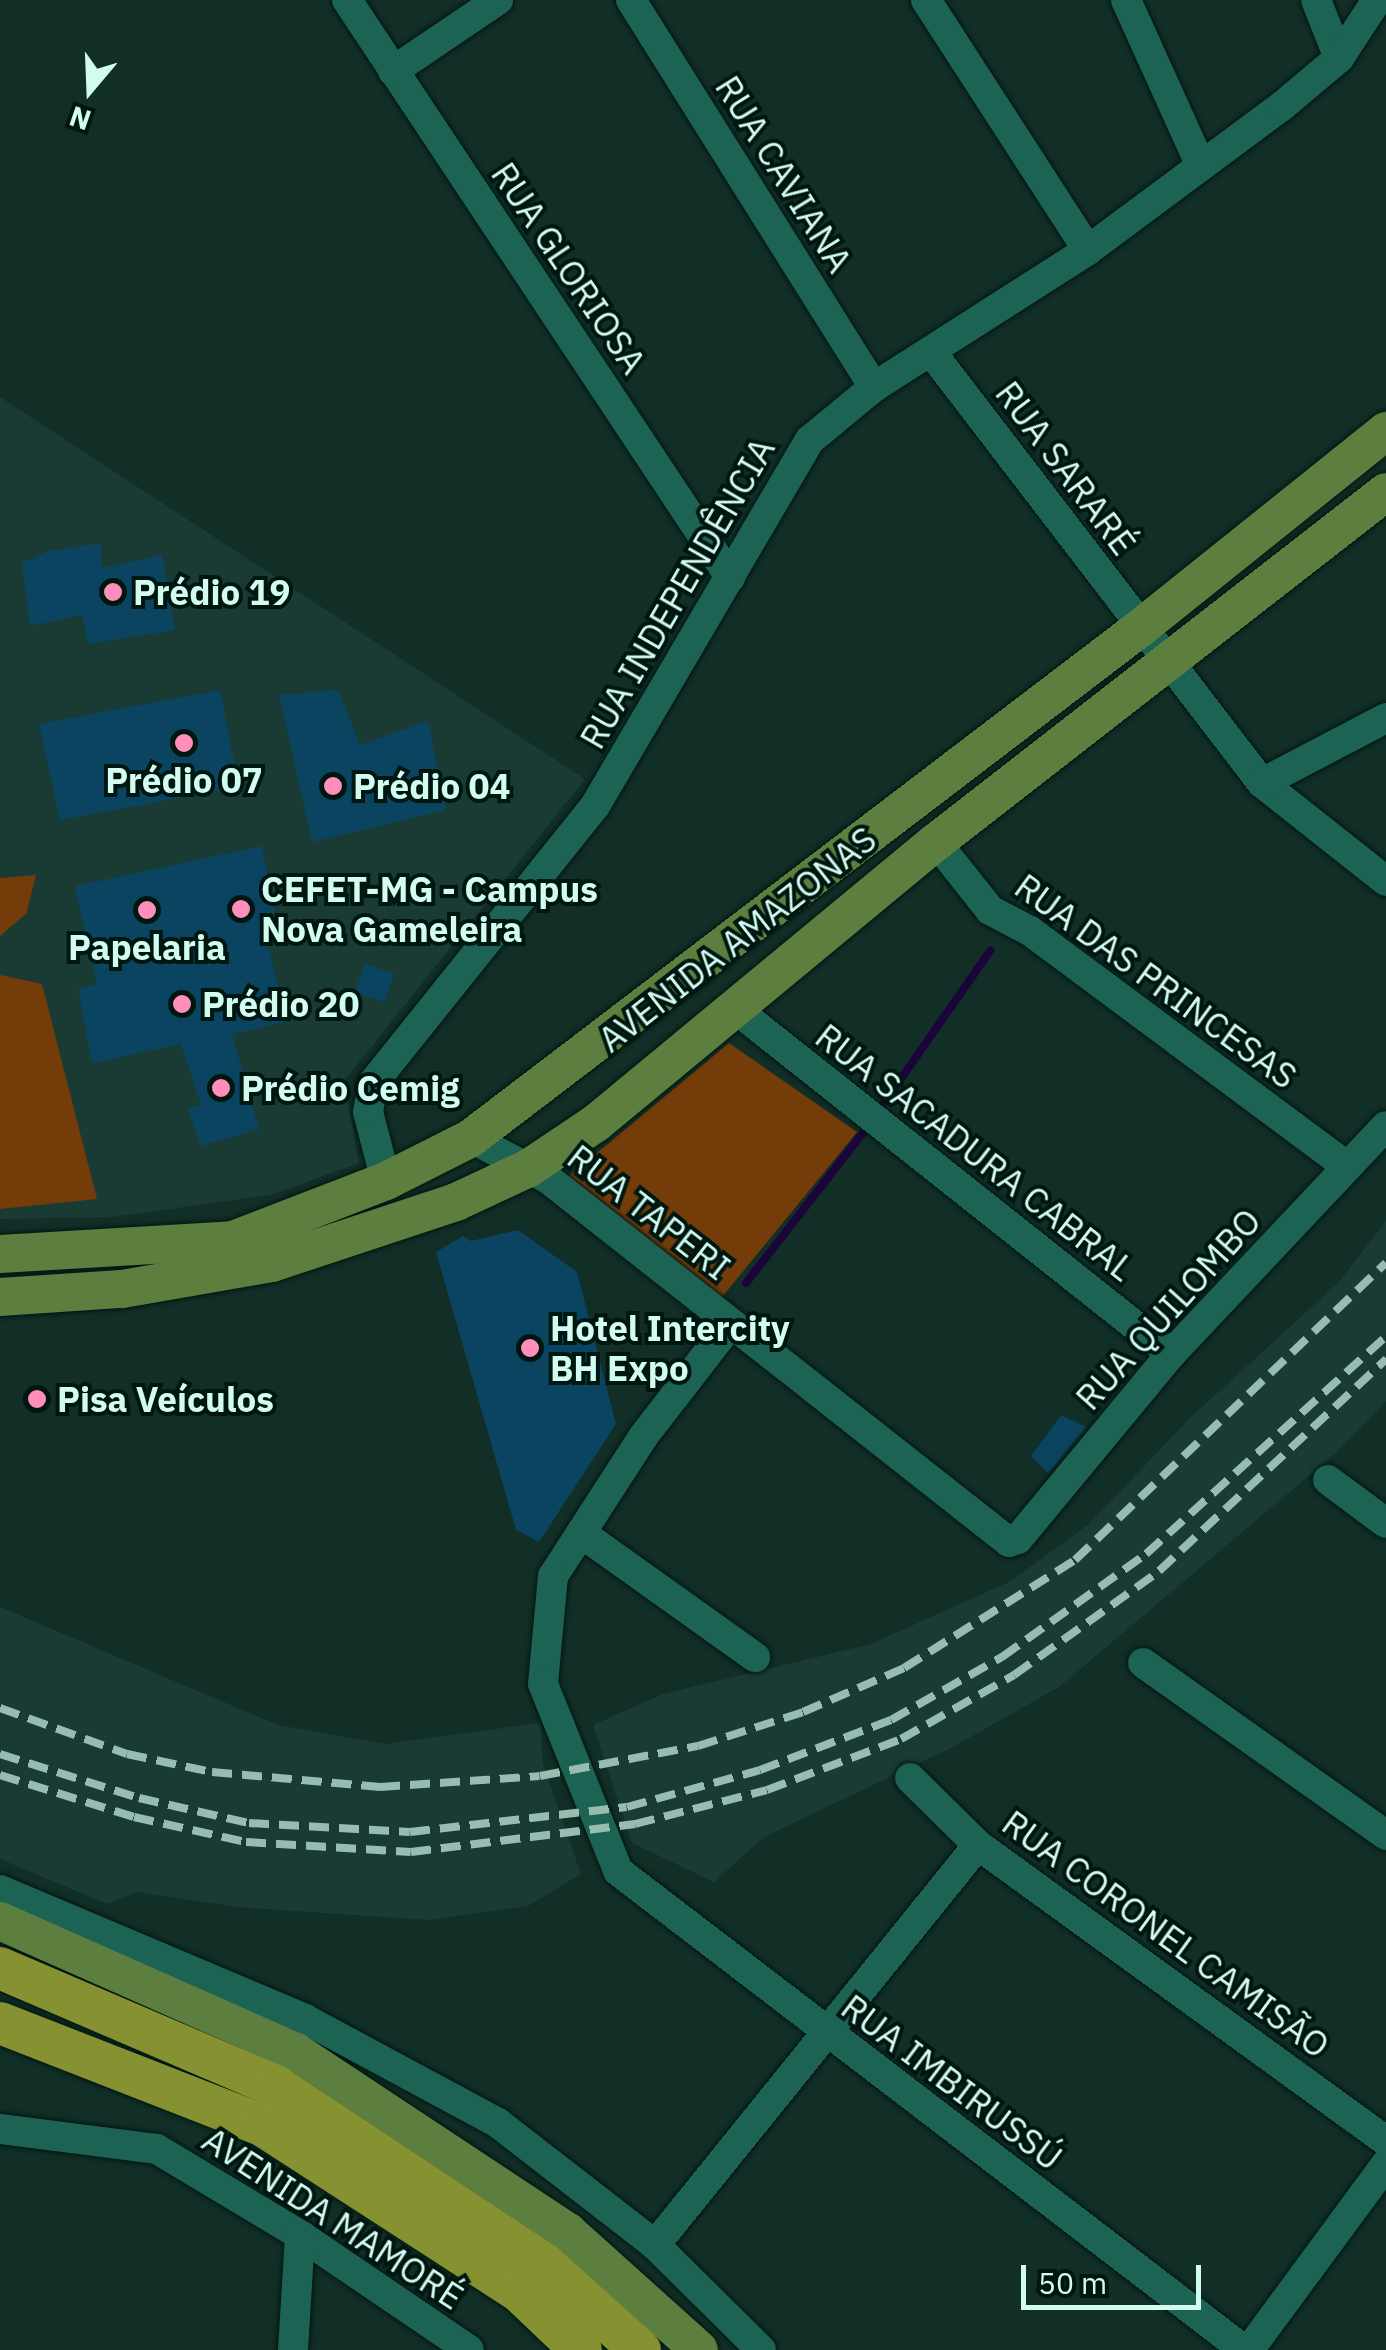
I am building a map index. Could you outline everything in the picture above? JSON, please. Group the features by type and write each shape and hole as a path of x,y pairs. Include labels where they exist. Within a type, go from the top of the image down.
{"highway":[{"path":"0,1968 277,2088 544,2264 640,2350"},
{"path":"0,2024 262,2125 520,2292 581,2350"}],"main road":[{"name":"AVENIDA AMAZONAS","path":"0,1254 234,1240 386,1181 471,1138 1139,628 1386,431"},
{"name":"AVENIDA AMAZONAS","path":"0,1297 122,1289 272,1263 456,1202 529,1168 596,1123 936,842 1386,492"},
{"path":"0,1920 296,2052 568,2232 699,2350"}],"street":[{"name":"RUA GLORIOSA","path":"346,0 730,578"},
{"path":"394,71 498,0"},
{"name":"RUA CAVIANA","path":"631,0 874,387"},
{"path":"926,0 1088,250"},
{"path":"1126,0 1201,166"},
{"path":"1316,0 1339,58"},
{"name":"RUA INDEPENDÊNCIA","path":"386,1181 368,1112 373,1083 595,806 810,440 874,387 1088,250 1201,166 1339,58 1377,0"},
{"name":"RUA SARARÉ","path":"932,353 1165,663 1262,783 1386,880"},
{"path":"1262,783 1386,718"},
{"name":"RUA DAS PRINCESAS","path":"936,842 990,910 1030,931 1346,1166"},
{"name":"RUA SACADURA CABRAL","path":"733,1007 1171,1354"},
{"name":"RUA QUILOMBO","path":"1008,1542 1018,1539 1171,1354 1386,1126"},
{"name":"RUA TAPERI","path":"471,1138 529,1168 1008,1542"},
{"path":"731,1322 642,1436 581,1533 755,1657"},
{"path":"1328,1480 1386,1522"},
{"name":"RUA IMBIRUSSÚ","path":"581,1533 553,1576 543,1684 618,1871 827,2036 1247,2350"},
{"path":"1143,1663 1386,1835"},
{"name":"RUA CORONEL CAMISÃO","path":"910,1778 978,1845 1386,2141"},
{"path":"654,2245 978,1845"},
{"path":"0,1890 305,2019 498,2123 654,2245 761,2350"},
{"name":"AVENIDA MAMORÉ","path":"0,2129 157,2149 300,2235 468,2350"},
{"path":"1247,2350 1386,2164"},
{"path":"293,2350 300,2235"}],"shaded area":[{"name":"CEFET-MG - Campus Nova Gameleira","path":"0,397 585,779 344,1081 359,1163 271,1195 113,1217 0,1219"},
{"path":"36,875 26,914 0,936 0,878"},
{"path":"0,975 42,984 97,1199 0,1209"},
{"path":"729,1043 857,1132 718,1302 568,1177"},
{"path":"1386,1221 1386,1401 1337,1452 1059,1687 953,1747 764,1837 714,1882 632,1843 593,1725 663,1694 871,1644 1011,1581 1089,1524 1190,1418 1339,1282"},
{"path":"0,1607 278,1725 385,1744 540,1723 543,1764 581,1874 528,1906 428,1920 237,1907 137,1892 107,1904 0,1859"}],"building":[{"name":"Prédio 19","path":"101,543 102,568 162,555 175,630 88,644 82,615 30,626 22,563 49,551"},
{"path":"220,690 239,787 60,820 39,724"},
{"path":"338,690 360,745 428,721 446,810 312,842 279,695"},
{"path":"262,846 277,925 264,927 286,1022 232,1034 259,1129 201,1146 188,1108 201,1105 181,1044 92,1063 78,989 97,984 75,886"},
{"path":"365,963 394,974 384,1002 355,992"},
{"name":"Hotel Intercity BH Expo","path":"518,1230 577,1272 616,1424 539,1542 516,1530 436,1252 463,1236 471,1241"},
{"path":"1061,1415 1086,1427 1048,1473 1031,1456"}],"waterway":[{"path":"877,1113 990,951"},
{"path":"746,1283 869,1125"}],"railway":[{"path":"0,1708 127,1754 212,1772 380,1787 540,1776 698,1746 803,1712 904,1668 1075,1560 1386,1263"},
{"path":"0,1754 139,1798 249,1823 410,1832 627,1807 760,1770 891,1720 1002,1657 1146,1554 1386,1336"},
{"path":"0,1775 134,1817 246,1842 411,1852 635,1824 767,1790 901,1739 1014,1675 1159,1571 1386,1359"}],"place":[{"name":"Prédio 19","path":"113,592"},
{"name":"Prédio 07","path":"184,743"},
{"name":"Prédio 04","path":"333,786"},
{"name":"CEFET-MG - Campus Nova Gameleira","path":"241,909"},
{"name":"Papelaria","path":"147,910"},
{"name":"Prédio 20","path":"182,1004"},
{"name":"Prédio Cemig","path":"221,1088"},
{"name":"Hotel Intercity BH Expo","path":"530,1348"},
{"name":"Pisa Veículos","path":"37,1399"}]}
